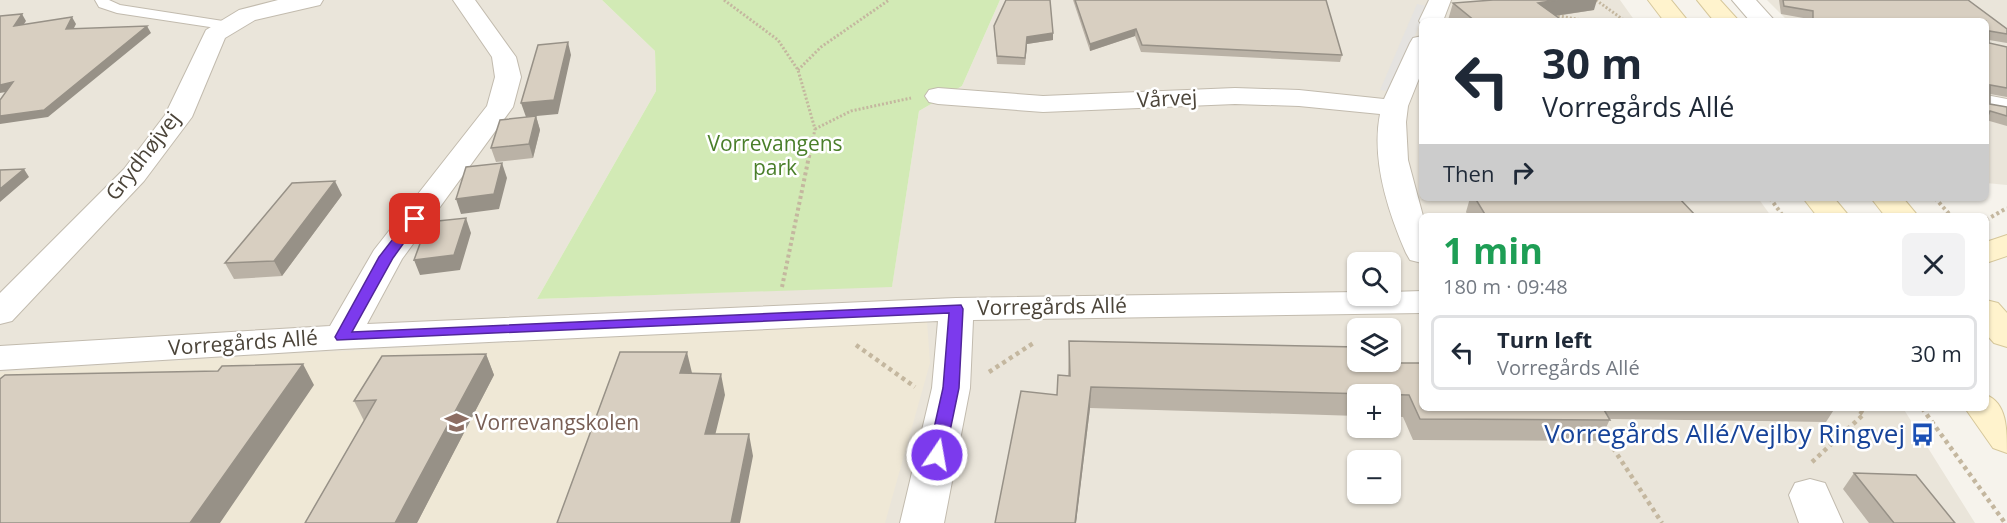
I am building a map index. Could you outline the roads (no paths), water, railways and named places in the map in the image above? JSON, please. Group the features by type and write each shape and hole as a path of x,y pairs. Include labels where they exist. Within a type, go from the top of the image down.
{"main road":[{"path":"1659,0 1674,18"},
{"path":"1708,0 1724,18"},
{"path":"1820,201 1830,213"},
{"path":"1889,201 1901,213"},
{"path":"1989,252 2007,245"},
{"path":"1989,309 2007,305"},
{"path":"1989,314 2007,335"},
{"path":"1986,411 2007,438"}],"street":[{"path":"223,25 270,9 312,0"},
{"path":"342,337 386,257 500,107 508,77 504,57 464,0"},
{"path":"1432,18 1440,0"},
{"path":"1743,0 1760,18"},
{"name":"Grydhøjvej","path":"0,313 134,175 178,117 214,34 223,25"},
{"path":"1419,50 1395,108 1392,134 1395,174 1413,197 1419,234"},
{"name":"Vårvej","path":"938,96 1043,104 1235,96 1299,98 1395,108"},
{"path":"1989,103 2007,106"},
{"name":"Vorregårds Allé","path":"0,358 342,337 956,309 1419,302"},
{"path":"922,523 951,388 956,309"}],"lane":[{"path":"102,0 104,4 117,9 223,25"}],"place":[{"name":"Vorrevangskolen","path":"457,423"},
{"name":"Vorregårds Allé/Vejlby Ringvej","path":"1923,434"}],"park label":[{"name":"Vorrevangens park","path":"775,156"}]}
